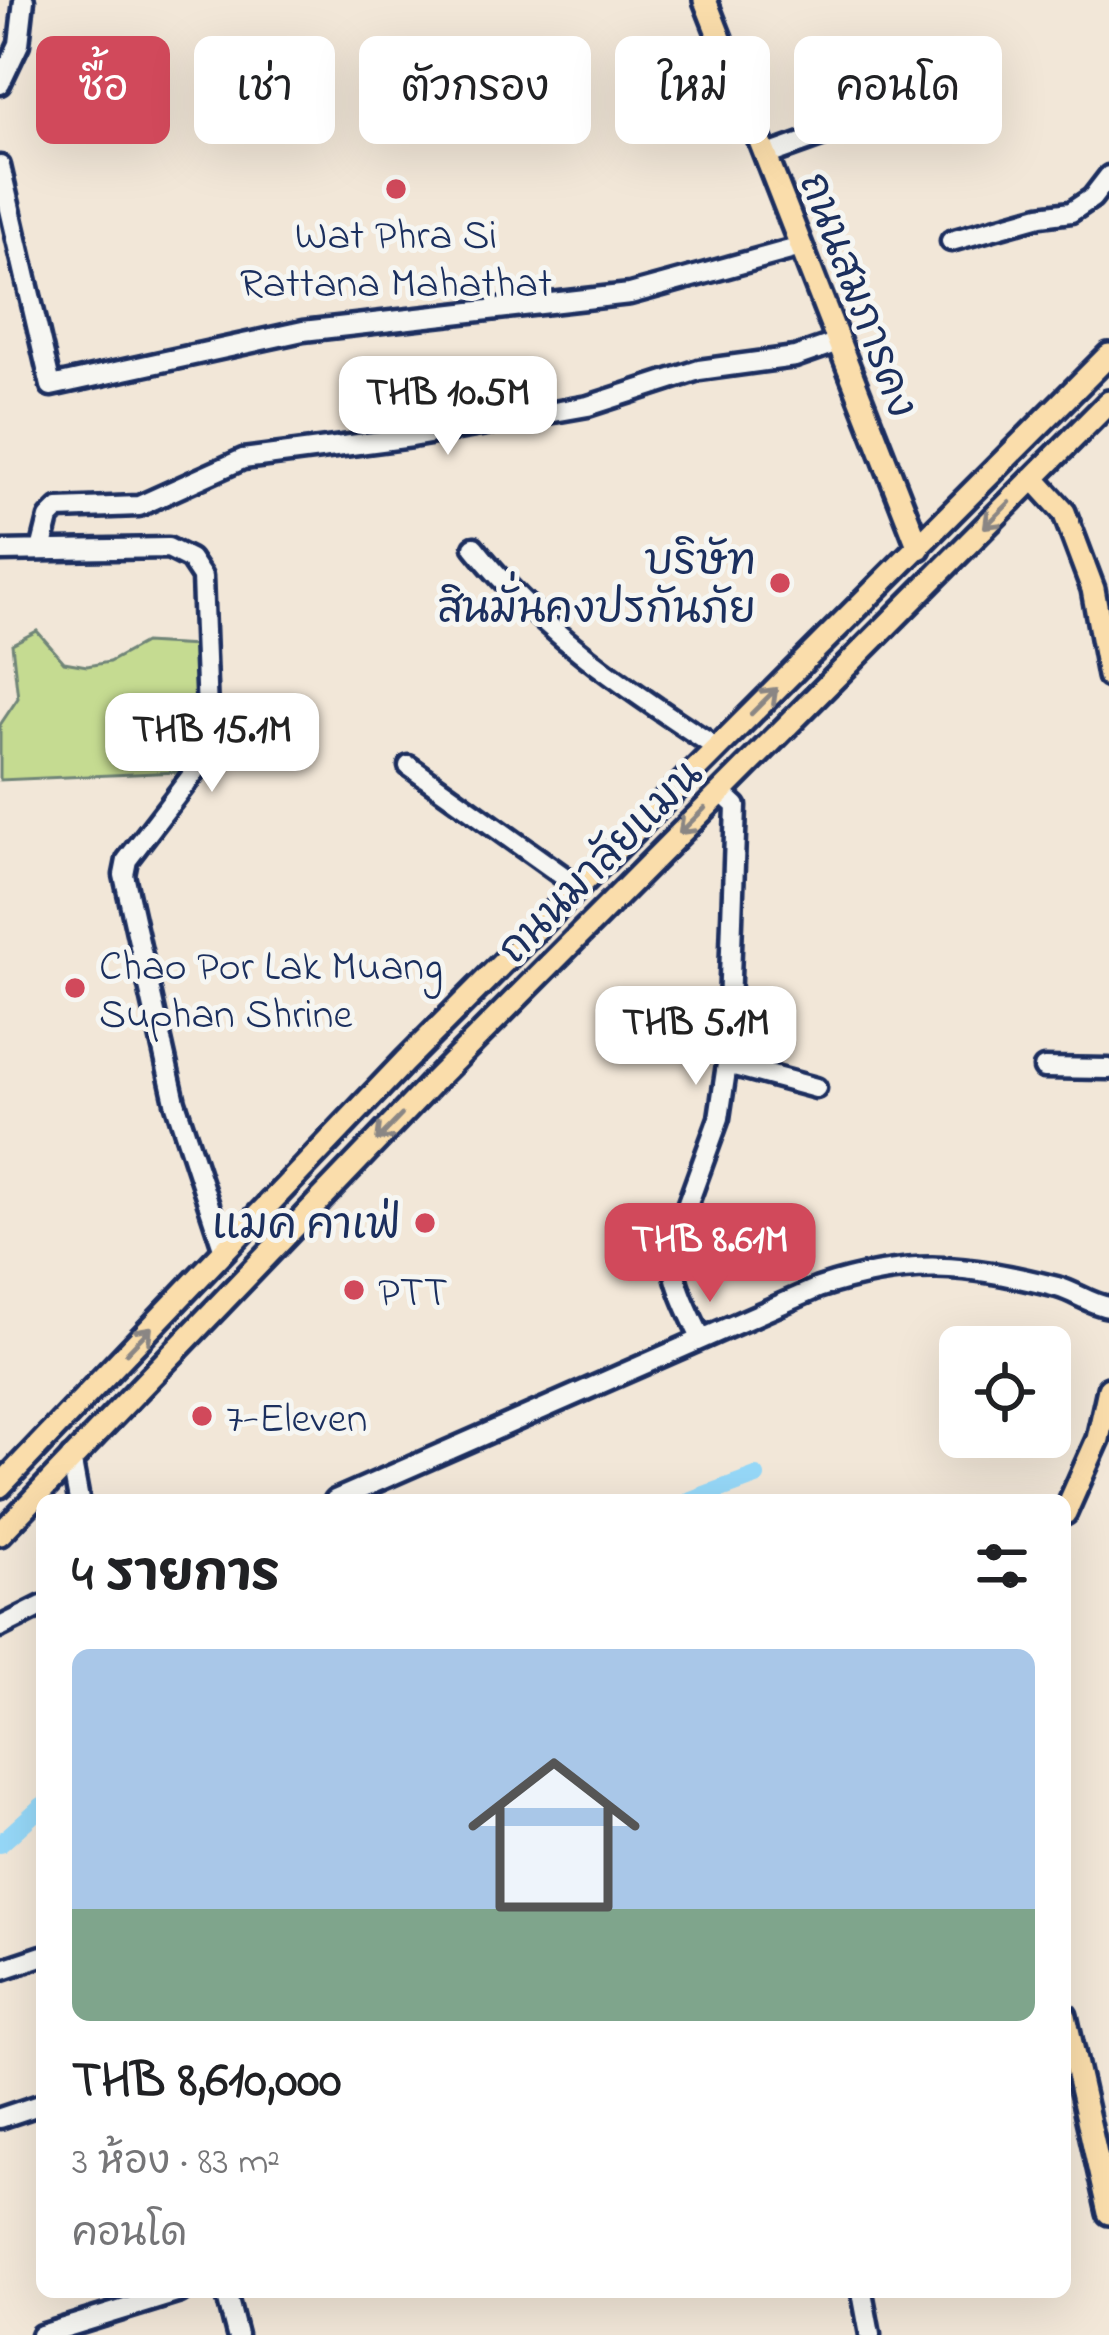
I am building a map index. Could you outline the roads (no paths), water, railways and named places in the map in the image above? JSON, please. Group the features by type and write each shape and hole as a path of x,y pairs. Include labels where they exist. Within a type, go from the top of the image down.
{"main road":[{"name":"ถนนสมภารคง","path":"705,0 919,548"},
{"name":"ถนนมาลัยแมน","path":"0,1486 405,1061 1109,355"},
{"name":"ถนนมาลัยแมน","path":"37,1494 430,1085 1109,402"},
{"path":"1033,478 1064,512 1093,589 1109,676"},
{"path":"405,1061 430,1085"},
{"path":"1071,1500 1098,1439 1109,1389"},
{"path":"82,1400 105,1423"},
{"name":"ถนนมาลัยแมน","path":"0,1534 36,1495"},
{"path":"1071,2069 1075,2104 1109,2213"}],"street":[{"path":"0,84 19,44 24,0"},
{"path":"765,156 798,144"},
{"path":"0,166 51,386 303,331 630,294 801,247"},
{"path":"951,241 1071,212 1092,198 1109,176"},
{"path":"40,550 49,518 58,509 139,506 243,459 412,437 588,406 699,370 795,357 838,342"},
{"path":"474,547 509,592 602,673 717,748"},
{"path":"0,550 167,548 190,560 202,577 208,740 203,761 127,860 124,875 176,1102 224,1251"},
{"path":"410,766 578,886"},
{"path":"701,1338 676,1282 671,1250 719,1118 727,1064 736,806 722,792"},
{"path":"727,1064 816,1088"},
{"path":"1044,1068 1109,1069"},
{"path":"349,1494 701,1338 856,1276 936,1265 1065,1289 1089,1304 1109,1307"},
{"path":"71,1457 78,1494"},
{"path":"0,1627 36,1609"},
{"path":"0,1970 36,1958"},
{"path":"0,2118 36,2106"},
{"path":"41,2335 161,2298"},
{"path":"228,2298 237,2335"},
{"path":"863,2298 870,2335"}],"waterway":[{"path":"707,1494 756,1476"},
{"path":"0,1844 36,1811"}],"place":[{"name":"Wat Phra Si Rattana Mahathat","path":"396,189"},
{"name":"บริษัท สินมั่นคงปรกันภัย","path":"780,583"},
{"name":"Chao Por Lak Muang Suphan Shrine","path":"75,988"},
{"name":"แมค คาเฟ่","path":"425,1223"},
{"name":"PTT","path":"354,1290"},
{"name":"7-Eleven","path":"202,1416"}]}
